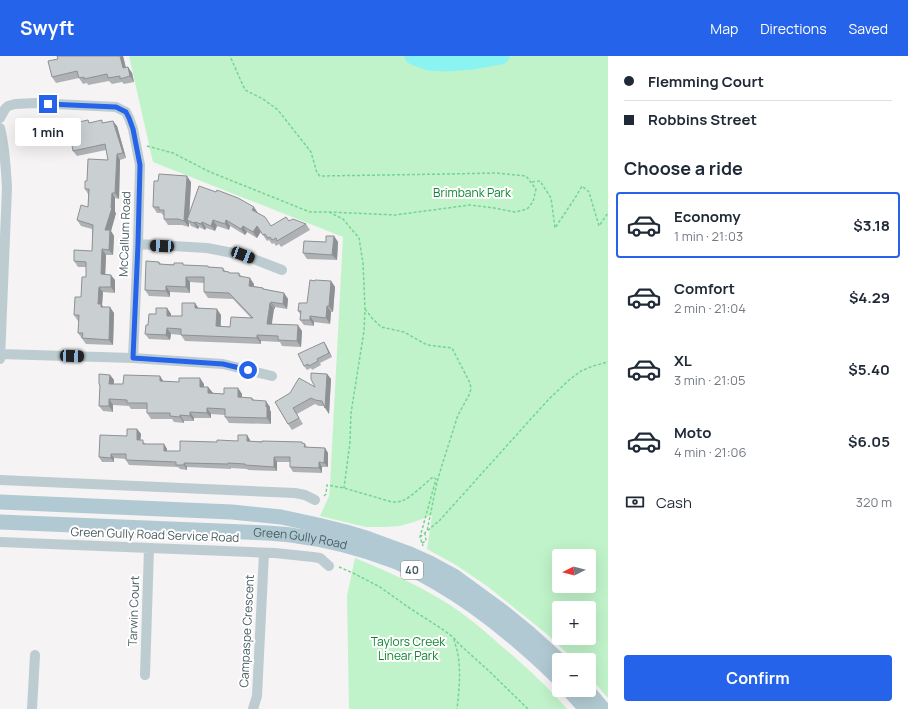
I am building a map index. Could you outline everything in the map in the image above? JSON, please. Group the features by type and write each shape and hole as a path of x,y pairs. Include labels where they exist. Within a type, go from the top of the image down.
{"main road":[{"name":"Green Gully Road","path":"0,502 232,512 281,517 346,532 410,554 454,576 502,611 552,654"},
{"name":"Green Gully Road","path":"0,522 267,533 319,539 366,551 424,575 474,606 538,658 552,672"},
{"path":"575,697 586,709"},
{"path":"593,697 604,709"}],"street":[{"name":"McCallum Road","path":"1,115 8,106 35,103 116,107 126,112 133,129 140,165 133,358"},
{"path":"0,128 6,164 7,188 0,359"},
{"path":"138,244 207,248 243,255 282,270"},
{"path":"0,354 133,358 223,364 272,376"},
{"path":"0,480 295,492 305,494 315,500"},
{"name":"Green Gully Road Service Road","path":"0,542 264,553 320,558 329,566"},
{"name":"Tarwin Court","path":"145,675 149,548"},
{"name":"Campaspe Crescent","path":"253,709 257,696 264,553"},
{"path":"32,709 35,655"}],"path":[{"path":"135,143 173,153 210,172 310,212 395,215 470,205 515,212 527,209 533,202 536,189 526,176 496,173 320,176 317,173 311,152 278,110 263,99 245,90 230,56"},
{"path":"531,182 540,182 551,198 555,228 582,186 589,192 599,226 608,213"},
{"path":"329,212 343,220 359,238 363,263 365,309 364,331 351,413 350,442 344,488"},
{"path":"365,309 381,327 404,332 427,345 452,348 470,383 471,389 469,395 458,415 442,464 426,532 426,541 422,542"},
{"path":"420,537 440,520 539,410 569,380 581,371 592,366 608,362"},
{"path":"315,500 320,499 326,494 326,485 344,488 392,502 398,502 402,501 433,477 436,479 422,528"},
{"path":"329,566 343,568 380,587 408,607 442,628 528,709"},
{"path":"453,637 458,654 459,667 457,709"}],"green space":[{"name":"Brimbank Park","path":"129,56 608,56 608,698 596,684 596,653 567,653 558,645 596,645 596,601 552,601 552,639 487,586 456,565 427,549 432,515 400,526 384,527 366,527 320,516 329,496 330,485 343,237 153,162"},
{"name":"Taylors Creek Linear Park","path":"355,558 418,586 442,600 473,622 529,671 552,693 552,697 556,697 567,709 349,709 347,596"}],"building":[{"path":"57,56 120,56 123,68 128,67 130,76 120,79 120,76 108,78 107,74 84,79 84,77 79,78 77,71 52,77 48,61 58,59"},
{"path":"88,120 89,123 102,120 102,123 113,121 123,153 117,154 115,193 112,193 112,208 105,230 110,230 109,250 102,249 101,274 111,275 111,287 99,287 98,304 101,304 101,307 110,307 109,340 82,338 83,333 78,333 79,315 74,315 75,297 81,297 82,277 86,277 86,262 74,261 74,250 92,251 93,225 77,220 81,205 88,207 89,189 85,189 85,181 87,181 88,159 108,160 105,144 73,151 71,140 77,138 75,126 79,126 79,122"},
{"path":"159,174 187,176 184,221 178,219 164,219 164,210 159,210 159,207 153,207 154,181 158,181"},
{"path":"199,186 216,192 217,190 238,198 254,207 252,210 265,217 271,226 286,217 289,221 293,219 306,224 277,241 276,238 272,240 265,234 263,235 257,226 253,232 243,226 241,229 226,220 225,224 213,220 211,226 202,222 201,224 194,223 187,220"},
{"path":"326,236 334,236 332,255 303,253 304,241 326,242"},
{"path":"146,261 159,262 159,264 174,265 174,263 183,263 183,265 223,268 223,271 229,273 239,273 239,276 250,278 249,286 284,293 283,304 270,303 267,324 298,325 297,341 278,340 278,336 257,335 257,338 181,335 181,329 167,328 166,335 145,334 149,314 156,314 156,308 167,308 167,316 182,316 182,303 195,303 195,308 217,309 216,326 230,327 231,317 253,318 229,293 204,292 204,277 186,277 186,287 166,286 166,291 145,290"},
{"path":"310,280 331,281 329,306 327,306 326,318 310,316 310,320 300,320 301,311 298,311 299,303 307,303"},
{"path":"324,342 329,353 317,359 318,361 309,366 308,364 304,366 298,354"},
{"path":"311,373 327,374 325,408 322,401 311,398 293,408 299,418 288,424 275,402 290,393 299,378 315,387 311,379"},
{"path":"99,374 110,375 109,384 123,384 124,375 160,376 160,381 179,382 179,378 200,378 200,387 208,387 208,393 224,394 224,388 238,388 238,397 266,401 267,418 225,417 225,409 207,408 207,413 190,412 190,416 170,416 170,413 147,413 147,403 127,403 127,400 109,399 109,406 99,406"},
{"path":"127,429 137,429 137,440 143,440 143,444 164,444 164,451 180,451 180,441 238,441 238,435 247,435 247,441 302,442 305,444 304,447 325,448 324,463 319,462 319,468 290,467 290,457 274,457 274,467 228,463 184,463 184,465 176,465 176,462 126,460 126,454 111,454 111,458 99,457 100,435 127,436"}],"waterway":[{"path":"413,56 429,62 445,63 473,61 501,56"}],"route":[{"path":"48,104 116,107 123,109 129,118 133,129 140,165 133,358 223,364 248,370"}]}
